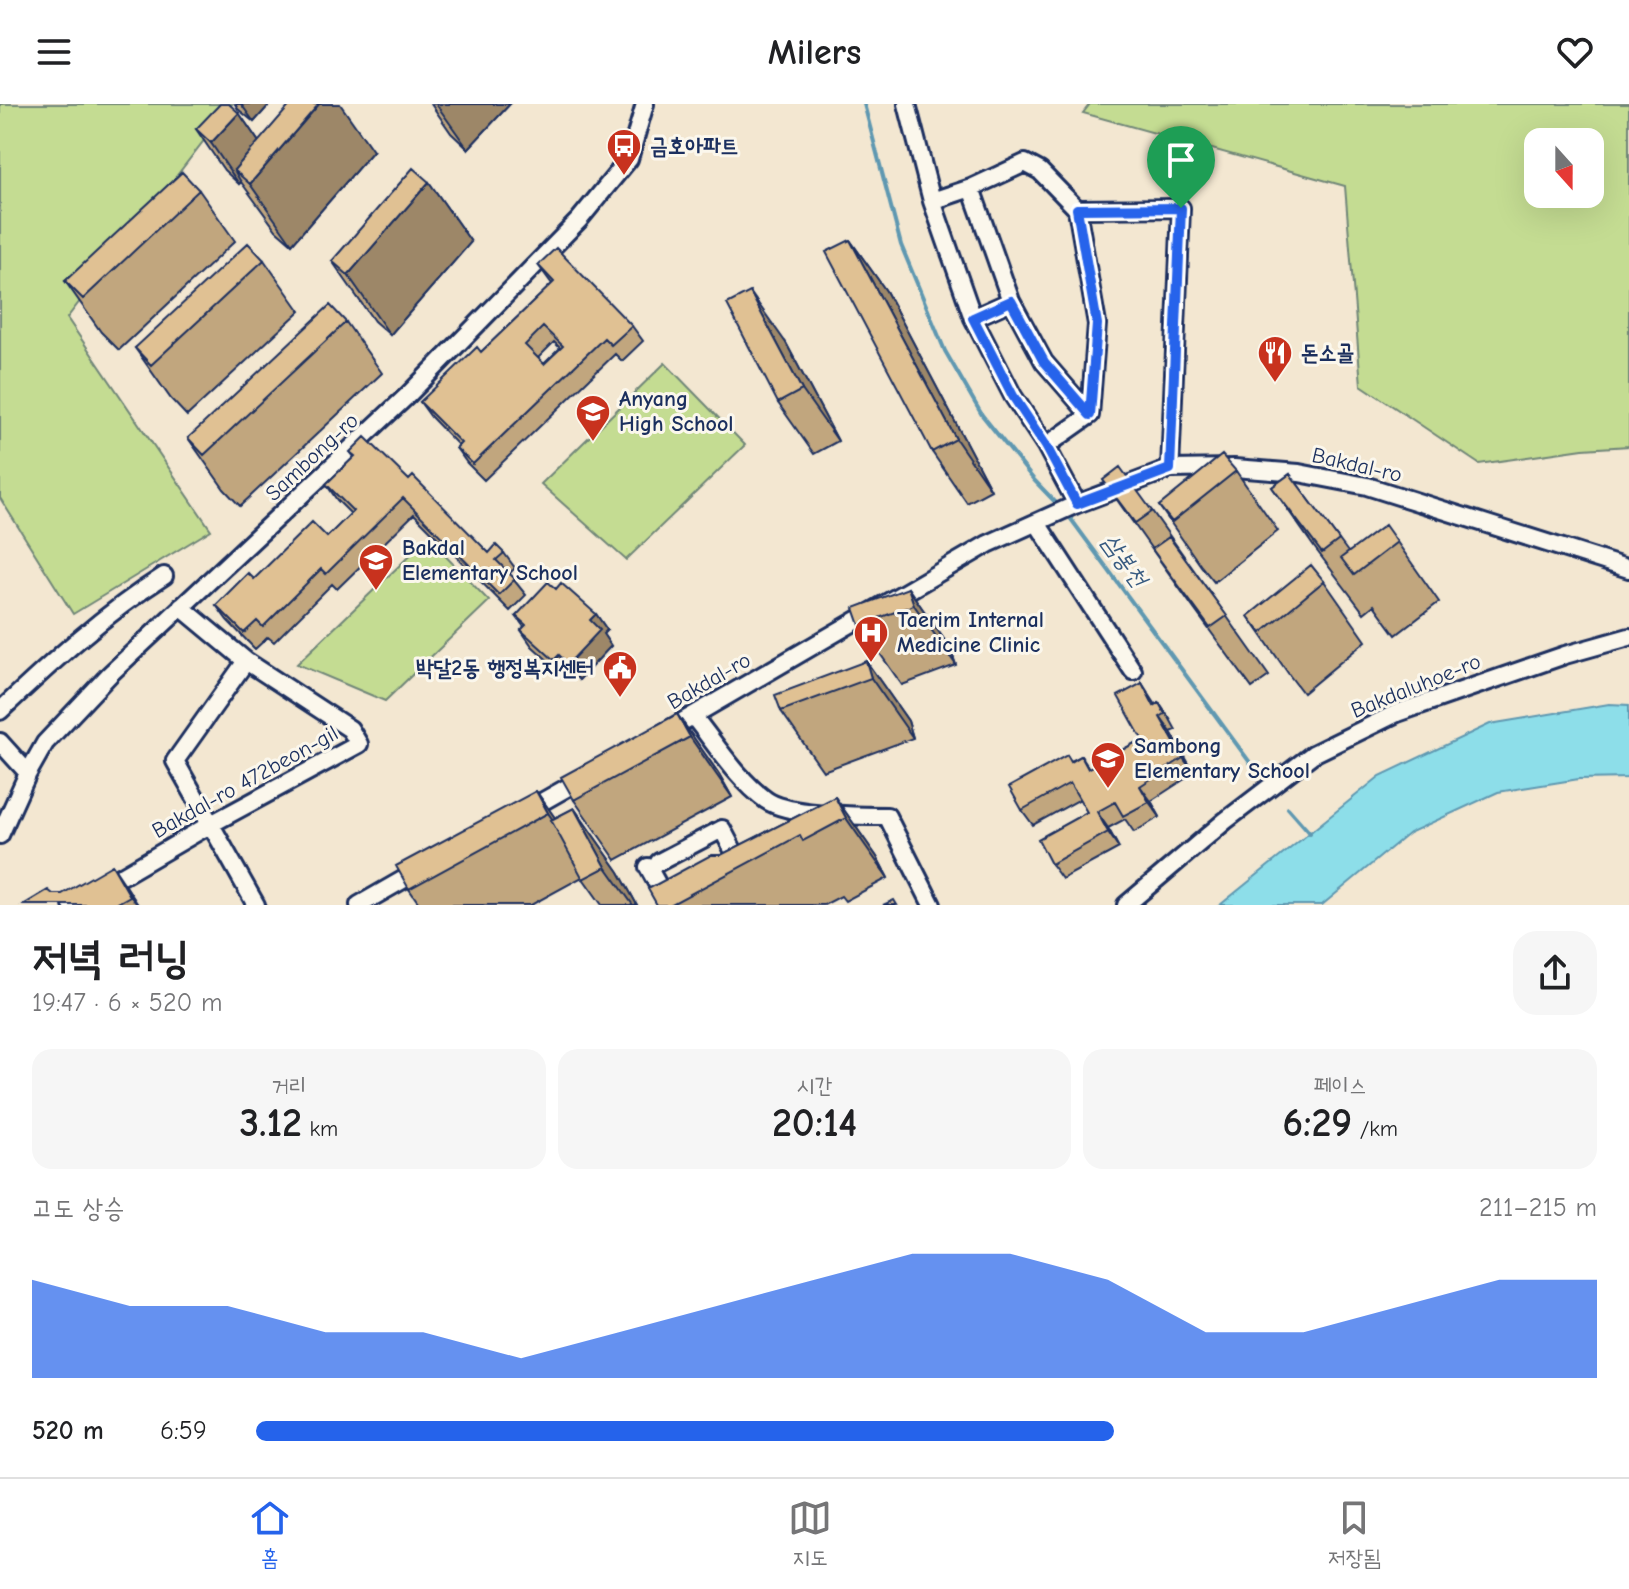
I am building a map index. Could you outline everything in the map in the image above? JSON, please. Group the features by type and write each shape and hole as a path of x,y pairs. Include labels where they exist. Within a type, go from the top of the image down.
{"street":[{"name":"Sambong-ro","path":"0,835 45,743 110,674 396,407 579,220 629,159 645,104"},
{"path":"907,104 932,201 973,318 1013,396 1046,446 1074,505"},
{"path":"932,201 971,188 1025,163 1040,171 1077,209 1097,324 1090,415"},
{"path":"971,188 1011,301 1044,362 1090,415"},
{"path":"1077,209 1181,208 1170,469"},
{"path":"973,318 1011,301"},
{"path":"1046,446 1090,415"},
{"name":"Bakdal-ro","path":"653,739 988,544 1074,505 1170,469 1234,468 1286,472 1367,486 1629,569"},
{"path":"1038,522 1133,671"},
{"path":"0,711 67,647 164,576"},
{"path":"181,607 246,661 175,761 256,905"},
{"name":"Bakdaluhoe-ro","path":"1126,905 1225,821 1313,754 1397,713 1565,655 1629,637"},
{"name":"Bakdal-ro 472beon-gil","path":"72,905 211,824 359,744 350,729 246,661"},
{"path":"693,716 750,786 768,801 788,809 858,823 887,816 932,905"},
{"path":"0,742 28,773"},
{"path":"504,823 598,770"},
{"path":"669,905 654,864 722,829 748,879"},
{"path":"359,905 385,899 436,862"}],"green space":[{"path":"0,104 232,104 67,318 211,530 73,614 0,498"},
{"path":"1090,104 1629,104 1629,446 1583,449 1479,464 1361,385 1345,186 1083,113"},
{"path":"665,363 745,445 626,560 541,484"},
{"path":"428,538 489,601 385,701 297,664"}],"water":[{"path":"1609,704 1629,705 1629,778 1579,779 1498,792 1409,833 1322,905 1220,905 1380,776 1490,724"}],"building":[{"path":"220,104 229,104 239,113 211,143 196,129"},
{"path":"291,104 319,104 250,184 234,170"},
{"path":"413,168 429,182 348,275 332,261"},
{"path":"182,172 199,190 83,299 65,281"},
{"path":"850,240 956,439 932,452 826,252"},
{"path":"248,243 264,260 151,365 135,348"},
{"path":"556,248 632,326 611,345 604,338 473,464 456,448 461,443 420,402 477,347 481,352 554,282 538,265","holes":["543,327 563,346 544,364 525,345"]},
{"path":"750,292 802,390 778,403 727,304"},
{"path":"330,305 346,322 204,455 188,438"},
{"path":"365,437 409,480 413,476 489,553 496,545 504,553 496,560 515,579 499,595 403,498 326,574 321,569 263,627 257,621 244,633 216,605 248,573 254,579 312,522 327,537 353,511 326,484 355,456 350,452"},
{"path":"1222,455 1236,471 1172,522 1159,506"},
{"path":"1120,467 1152,511 1135,523 1103,480"},
{"path":"1290,474 1339,540 1322,553 1272,487"},
{"path":"1385,525 1397,542 1354,575 1341,558"},
{"path":"1169,537 1227,616 1210,628 1152,549"},
{"path":"1311,565 1324,581 1261,633 1248,616"},
{"path":"548,582 556,589 561,583 596,614 590,620 600,630 568,664 559,655 554,660 521,630 526,625 516,616"},
{"path":"908,588 914,605 860,625 854,608"},
{"path":"866,661 871,678 781,711 775,695"},
{"path":"1142,683 1154,706 1159,703 1165,714 1160,717 1183,758 1140,786 1149,802 1123,816 1115,802 1097,812 1108,832 1051,864 1038,839 1087,812 1070,783 1022,810 1009,787 1067,755 1071,762 1081,756 1088,769 1142,739 1118,696"},
{"path":"677,714 690,737 574,800 561,777"},
{"path":"536,791 548,813 409,889 396,866"},
{"path":"835,797 846,818 803,841 800,835 670,905 657,905 648,889 711,855 721,855"},
{"path":"574,808 606,867 583,879 551,820"},
{"path":"112,865 130,896 114,905 23,905 48,890 53,894 62,894"}],"waterway":[{"name":"삼봉천","path":"864,104 901,245 945,351 982,415 1059,506"},
{"name":"삼봉천","path":"1068,515 1257,772"},
{"name":"삼봉천","path":"1288,808 1310,833"}],"place":[{"name":"금호아파트","path":"624,177"},
{"name":"돈소골","path":"1275,384"},
{"name":"Anyang High School","path":"593,443"},
{"name":"Bakdal Elementary School","path":"376,592"},
{"name":"Taerim Internal Medicine Clinic","path":"871,664"},
{"name":"박달2동 행정복지센터","path":"620,699"},
{"name":"Sambong Elementary School","path":"1108,790"}],"route":[{"path":"1181,208 1170,469 1077,504 1046,446 1013,396 973,318 1011,301 1044,362 1090,415 1097,324 1077,209 1181,208"}]}
